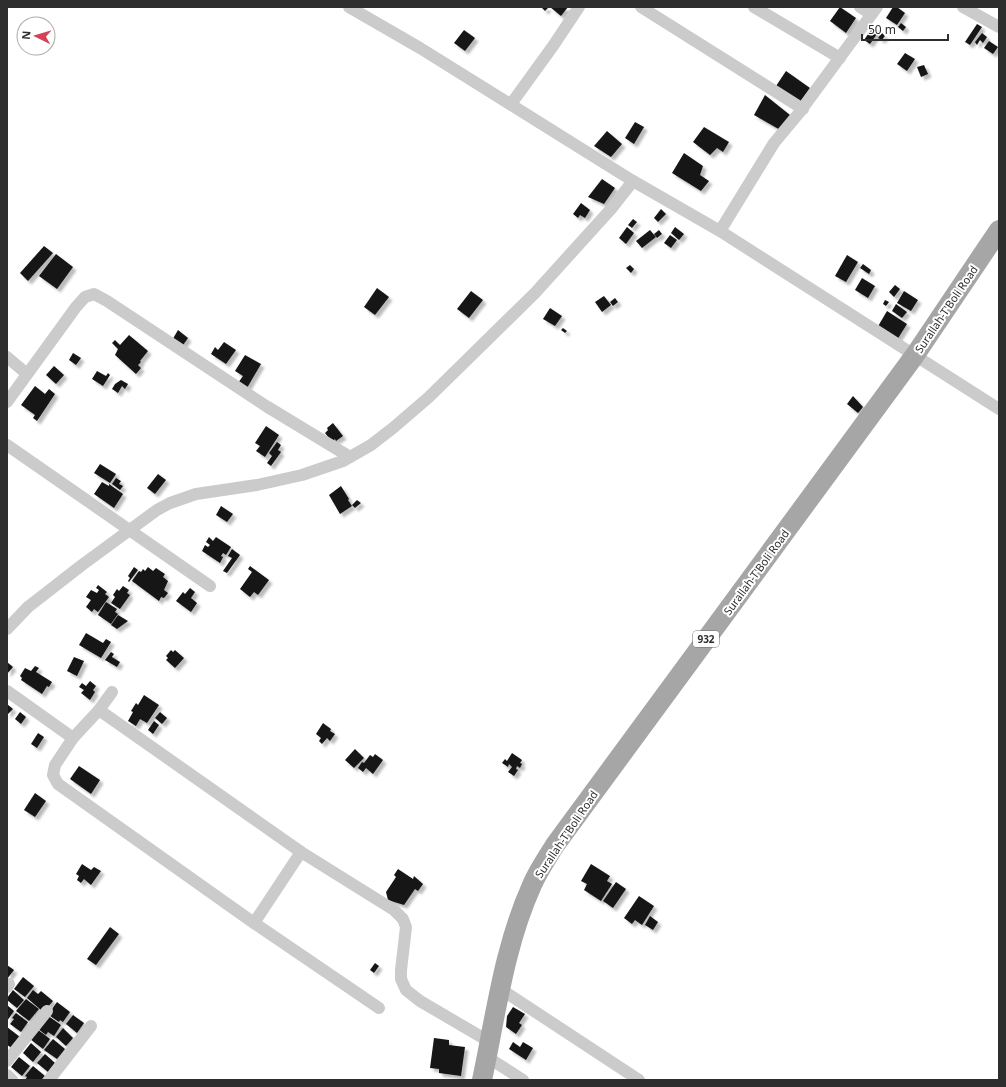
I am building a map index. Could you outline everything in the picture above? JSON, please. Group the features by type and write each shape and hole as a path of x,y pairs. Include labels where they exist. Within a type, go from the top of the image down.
{"main road":[{"name":"Surallah-T'Boli Road","path":"482,1080 499,988 516,925 532,883 555,845 915,355 999,230"}],"street":[{"path":"349,7 420,48 633,181 720,231 999,409"},
{"path":"511,104 553,46 578,7"},
{"path":"641,7 803,109"},
{"path":"754,7 840,58"},
{"path":"720,231 774,143 803,109 874,11 860,7"},
{"path":"963,7 999,27"},
{"path":"7,630 28,607 157,510 190,496 212,491 257,485 302,475 350,457 371,445 394,428 429,397 535,293 612,209 633,181"},
{"path":"7,402 76,307 85,298 94,294 107,301 266,406 350,457"},
{"path":"7,357 27,374"},
{"path":"7,445 210,586"},
{"path":"7,691 73,738"},
{"path":"112,692 73,738 55,765 54,775 58,784 254,923 379,1008"},
{"path":"98,710 301,852 400,915 406,927 401,970 401,979 406,990 488,1049 523,1080"},
{"path":"254,923 301,852"},
{"path":"499,988 639,1080"},
{"path":"7,1061 47,1011"},
{"path":"49,1080 91,1026"},
{"path":"7,1076 12,1080"}],"building":[{"path":"541,7 547,7 548,8 545,11"},
{"path":"550,7 568,7 561,16"},
{"path":"840,7 856,18 846,33 830,21"},
{"path":"893,7 897,7 905,13 897,25 886,18"},
{"path":"901,23 906,27 903,31 898,27"},
{"path":"977,24 982,27 970,45 965,42"},
{"path":"873,27 879,31 870,44 864,40"},
{"path":"464,30 475,38 465,51 454,43"},
{"path":"882,33 885,36 882,40 878,38"},
{"path":"982,33 987,37 983,43 980,40 977,45 975,42"},
{"path":"989,41 998,47 993,54 984,48"},
{"path":"905,53 915,59 907,71 897,64"},
{"path":"924,65 928,74 921,77 917,67"},
{"path":"786,71 810,88 800,102 776,86"},
{"path":"765,95 790,115 782,131 754,115"},
{"path":"635,122 644,127 634,144 625,138"},
{"path":"704,127 729,142 723,152 717,148 710,155 693,142"},
{"path":"607,131 622,144 611,157 594,146"},
{"path":"684,153 703,166 700,175 709,181 701,191 672,173"},
{"path":"602,179 615,188 604,204 588,197"},
{"path":"581,203 590,210 585,218 580,215 578,218 573,214"},
{"path":"661,209 666,214 658,222 654,218"},
{"path":"633,219 637,222 632,228 628,225"},
{"path":"627,227 634,233 626,244 619,238"},
{"path":"675,227 684,234 679,240 671,233"},
{"path":"650,230 656,237 642,248 636,241"},
{"path":"659,230 662,234 657,238 654,234"},
{"path":"670,235 677,240 671,248 664,243"},
{"path":"44,246 53,253 28,281 20,273"},
{"path":"56,254 73,267 57,289 39,276"},
{"path":"847,255 858,262 846,282 835,276"},
{"path":"863,264 871,270 869,274 860,268"},
{"path":"630,265 634,269 631,273 626,268"},
{"path":"862,278 875,286 868,298 855,290"},
{"path":"895,285 900,289 894,297 889,292"},
{"path":"377,288 389,297 375,315 364,307"},
{"path":"471,291 483,300 469,318 457,309"},
{"path":"904,291 918,300 911,311 897,303"},
{"path":"604,296 611,305 602,312 595,302"},
{"path":"615,298 618,302 613,306 610,302"},
{"path":"885,300 889,302 886,306 883,304"},
{"path":"896,304 907,312 902,318 892,311"},
{"path":"550,308 562,316 555,326 543,319"},
{"path":"887,311 907,324 897,340 877,328"},
{"path":"563,328 567,331 565,333 561,330"},
{"path":"178,330 188,338 181,348 171,342"},
{"path":"129,335 148,351 140,361 141,362 138,365 141,368 136,374 115,355 118,349 112,343 115,340 120,345"},
{"path":"224,342 236,350 226,364 211,354 215,347 218,350"},
{"path":"73,353 81,358 76,365 69,360"},
{"path":"245,355 261,364 247,388 238,383 243,376 235,371"},
{"path":"54,366 64,375 56,384 46,375"},
{"path":"97,371 106,376 108,373 110,375 103,386 92,379"},
{"path":"121,380 128,384 125,389 122,386 118,393 112,389 115,384"},
{"path":"35,386 45,394 49,389 55,394 37,421 33,418 35,415 21,405"},
{"path":"853,396 863,407 858,413 847,404"},
{"path":"333,423 343,436 332,442 325,433 328,430 327,428"},
{"path":"266,426 279,435 265,457 256,451 260,446 255,443"},
{"path":"277,442 281,445 278,450 281,452 271,466 267,463 272,456 269,453"},
{"path":"100,464 116,474 110,483 94,473"},
{"path":"158,474 166,480 155,494 147,488"},
{"path":"116,478 121,481 119,484 123,486 120,490 112,484"},
{"path":"102,482 109,486 109,484 123,494 114,508 94,494"},
{"path":"341,486 352,506 340,514 329,495"},
{"path":"357,500 361,503 355,508 352,505"},
{"path":"221,506 233,514 227,522 216,515"},
{"path":"209,537 213,541 216,537 231,547 226,555 223,553 220,563 202,551 205,545 208,547 210,545 206,542"},
{"path":"232,549 240,555 227,573 223,571 232,558 228,556"},
{"path":"250,566 269,580 258,595 254,592 250,597 240,589 252,572 248,569"},
{"path":"134,567 138,570 129,582 128,581 130,578 128,576"},
{"path":"148,567 153,571 156,568 165,574 163,577 168,581 164,590 168,593 164,598 161,597 159,601 132,581 139,571 141,572 143,569 145,571"},
{"path":"98,585 107,592 105,594 109,597 98,612 94,609 92,612 86,607 91,600 86,597 91,590 97,593 99,590 96,588"},
{"path":"123,586 129,590 127,593 130,595 120,609 111,603 115,597 113,595 117,589 119,591"},
{"path":"190,588 195,592 191,598 197,603 191,612 176,601 183,592 185,594"},
{"path":"106,602 117,609 115,612 118,614 111,624 98,615"},
{"path":"118,615 128,621 117,629 111,625"},
{"path":"86,633 103,643 106,639 111,642 101,658 79,645"},
{"path":"171,650 173,652 175,650 184,658 175,668 166,660 168,658 166,656"},
{"path":"111,652 114,654 112,657 120,662 117,667 105,660"},
{"path":"74,657 84,661 77,676 67,671"},
{"path":"7,662 13,667 7,674"},
{"path":"35,666 39,668 36,672 52,682 49,687 47,686 42,694 21,680 22,678 20,676 25,668 31,671"},
{"path":"90,681 96,686 93,690 95,692 90,700 81,693 84,690 79,687 82,683 86,686"},
{"path":"144,695 159,705 147,723 140,719 136,726 128,721 133,712 131,711 136,703 138,705"},
{"path":"7,704 13,709 7,715"},
{"path":"20,712 26,717 21,724 15,719"},
{"path":"160,712 167,718 162,724 155,718"},
{"path":"154,721 159,725 153,734 148,730"},
{"path":"323,723 335,734 330,741 327,738 322,744 319,741 321,738 316,734"},
{"path":"38,733 44,737 37,748 31,744"},
{"path":"355,749 364,758 354,768 345,760"},
{"path":"512,753 522,760 520,763 522,764 520,768 517,766 516,769 518,770 514,776 508,772 512,767 509,764 508,767 502,763 505,759 507,761"},
{"path":"375,754 383,760 373,774 366,768 363,772 358,768 370,755 373,757"},
{"path":"79,766 100,780 91,794 70,779"},
{"path":"35,793 46,801 35,817 24,810"},
{"path":"82,864 91,870 94,867 101,871 91,885 84,879 81,883 77,880 79,876 76,874"},
{"path":"591,864 610,876 607,881 612,884 601,901 584,890 587,884 581,881"},
{"path":"398,869 413,879 414,876 423,884 418,891 415,889 404,905 388,900 386,892 396,877 394,875"},
{"path":"616,882 626,889 613,908 603,901"},
{"path":"639,896 654,906 642,925 635,920 632,924 624,918"},
{"path":"650,916 658,922 653,930 645,925"},
{"path":"110,927 119,934 96,965 87,959"},
{"path":"375,963 379,966 374,973 370,970"},
{"path":"7,965 14,970 7,979"},
{"path":"23,977 34,986 25,997 14,989"},
{"path":"13,990 24,1000 17,1008 7,1000"},
{"path":"33,990 38,994 41,991 53,1001 47,1008 41,1010 27,998"},
{"path":"26,999 39,1009 29,1021 16,1011"},
{"path":"57,1002 70,1012 63,1022 60,1020 59,1022 50,1016 50,1012"},
{"path":"7,1005 14,1011 7,1021"},
{"path":"513,1007 525,1014 519,1023 522,1025 516,1034 506,1027 507,1016"},
{"path":"16,1013 28,1022 21,1032 10,1024"},
{"path":"47,1015 61,1025 54,1036 48,1032 46,1035 38,1029"},
{"path":"73,1015 84,1023 77,1033 66,1024"},
{"path":"7,1027 20,1037 12,1048 7,1045"},
{"path":"63,1028 73,1038 66,1046 56,1037"},
{"path":"37,1029 50,1039 43,1049 30,1039"},
{"path":"434,1038 449,1040 449,1045 465,1047 461,1076 439,1073 439,1069 430,1068"},
{"path":"53,1039 65,1049 57,1059 44,1050"},
{"path":"513,1042 520,1047 523,1042 533,1048 526,1060 509,1049"},
{"path":"31,1043 41,1052 33,1062 23,1053"},
{"path":"45,1054 55,1063 48,1072 37,1063"},
{"path":"19,1057 30,1066 22,1076 11,1067"},
{"path":"33,1066 45,1076 41,1080 25,1080 27,1077 25,1076"}]}
